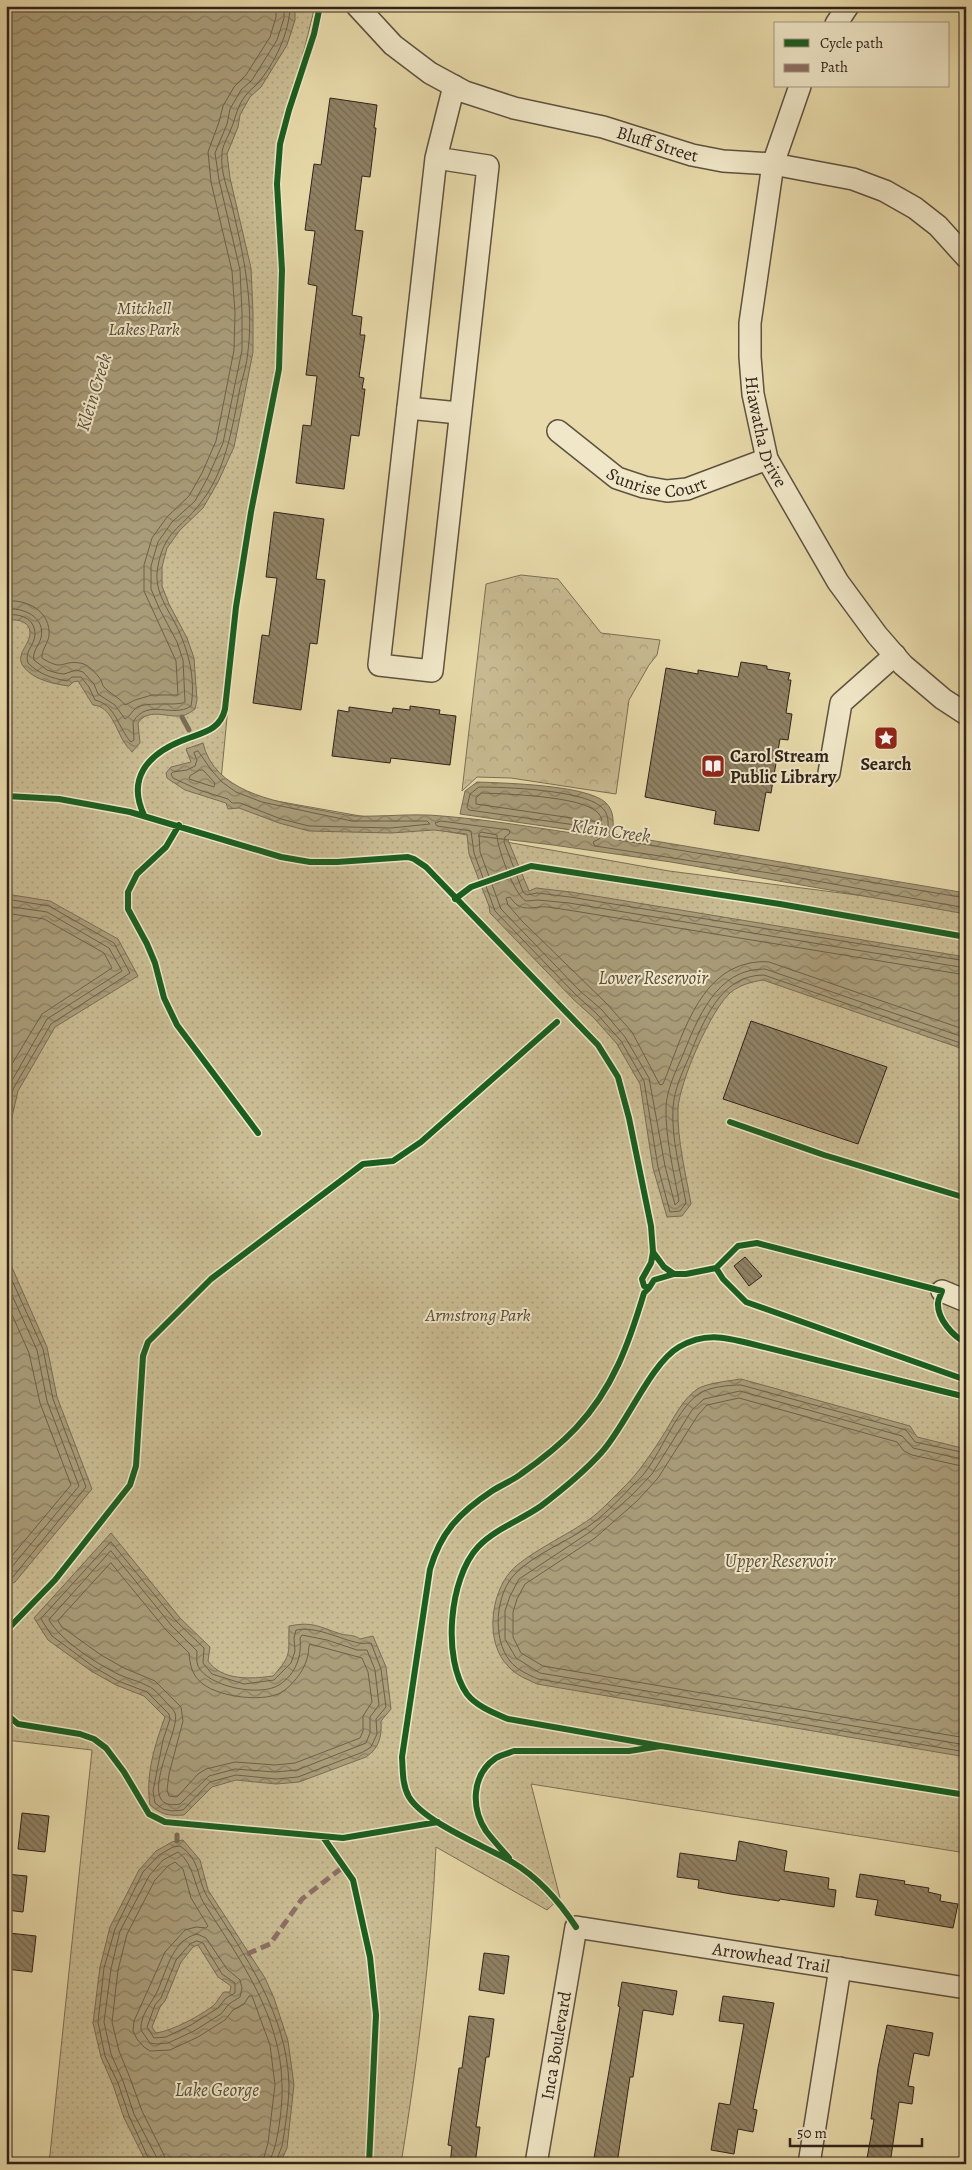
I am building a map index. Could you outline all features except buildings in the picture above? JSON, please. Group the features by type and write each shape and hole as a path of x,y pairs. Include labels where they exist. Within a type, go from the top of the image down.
{"street":[{"name":"Bluff Street","path":"357,6 393,45 430,73 465,92 498,104 585,122 692,155 723,161 773,164 853,179 885,191 915,208 938,226 966,257"},
{"path":"837,22 848,6"},
{"path":"436,158 488,166 432,672 378,665 436,158 454,86"},
{"name":"Hiawatha Drive","path":"799,88 773,164 750,323 753,394 767,459 838,582 894,655 943,699 966,714"},
{"path":"408,408 460,413"},
{"name":"Sunrise Court","path":"558,431 617,478 644,487 668,491 687,488 767,459"},
{"path":"829,773 840,703 894,655"},
{"path":"942,1291 966,1301"},
{"name":"Arrowhead Trail","path":"576,1927 966,1988"},
{"name":"Inca Boulevard","path":"536,2164 576,1927"},
{"path":"809,2164 840,1968"}],"green space":[{"name":"Armstrong Park","path":"6,6 315,6 280,147 282,328 238,602 220,791 669,871 880,898 966,913 966,1853 531,1784 560,1898 547,1910 436,1847 431,1927 423,2006 401,2164 49,2164 92,1750 6,1740"},
{"path":"521,575 558,579 601,633 660,640 657,655 649,665 629,700 616,794 511,778 477,777 462,791 486,584"}],"water":[{"name":"Mitchell Lakes Park","path":"6,6 295,6 295,20 287,45 261,87 250,97 240,115 238,127 227,154 230,178 251,268 253,313 253,352 234,447 218,482 203,508 180,530 167,548 162,567 162,586 187,638 194,658 197,700 195,709 184,715 152,714 142,718 138,723 140,743 132,752 109,714 99,706 93,705 78,681 73,682 69,686 57,684 38,678 27,671 21,662 21,657 30,633 28,626 22,621 6,621"},
{"name":"Lower Reservoir","path":"203,743 209,759 219,772 232,783 264,797 314,809 355,816 442,816 499,822 593,836 599,834 460,814 465,791 477,782 563,788 595,796 605,802 612,813 613,834 966,893 966,914 671,862 553,845 478,836 508,840 529,891 536,888 571,892 966,957 966,1050 763,980 738,987 723,1001 714,1014 697,1047 684,1082 678,1109 678,1121 682,1157 691,1204 682,1216 667,1217 653,1168 640,1084 617,1044 594,1018 573,999 490,913 469,854 467,834 434,830 391,833 309,831 279,823 239,808 228,809 226,803 185,790 167,778 166,773 171,767 191,762 186,749"},
{"path":"6,894 50,901 118,939 138,976 55,1027 18,1091 6,1143"},
{"path":"6,1238 10,1263 47,1347 57,1397 92,1489 15,1582 6,1586"},
{"name":"Upper Reservoir","path":"741,1379 910,1426 917,1437 966,1449 966,1757 537,1684 514,1672 501,1656 493,1632 493,1619 498,1593 511,1571 534,1553 587,1521 607,1504 640,1469 687,1398 696,1390 711,1384"},
{"path":"111,1533 180,1618 210,1647 208,1661 221,1672 246,1678 273,1676 287,1658 289,1626 304,1624 316,1626 360,1639 373,1636 386,1667 391,1709 381,1721 380,1737 374,1750 366,1757 299,1782 276,1784 236,1780 212,1787 184,1815 166,1814 150,1805 150,1772 165,1717 144,1696 116,1685 91,1671 48,1640 34,1618"},
{"name":"Lake George","path":"183,1840 200,1860 208,1890 265,1978 274,1998 288,2041 294,2085 287,2148 280,2164 147,2164 124,2118 101,2057 93,2023 100,1967 110,1927 139,1870 156,1851 172,1842","holes":["198,1945 218,1977 231,1986 230,1992 224,1992 214,2005 195,2018 163,2032 156,2033 152,2027 160,2007 165,2001 181,1962 193,1947"]}],"waterway":[{"path":"182,717 189,730"},
{"path":"177,1835 177,1841"}],"marked path":[{"path":"247,1954 270,1944 302,1899 343,1867"}],"cycle path":[{"path":"144,815 139,802 138,790 139,779 143,770 158,753 214,727 219,723 225,709 236,607 251,512 279,369 282,270 277,184 280,144 314,34 320,6"},
{"path":"6,796 59,799 130,812 281,857 310,862 408,857 426,867 598,1045 618,1077 629,1118 651,1226 653,1252 651,1263 642,1279 644,1286 649,1288 654,1280 674,1274 664,1267 653,1252"},
{"path":"179,825 166,847 137,874 128,892 128,909 147,944 155,963 164,998 177,1025 258,1133"},
{"path":"455,899 471,887 531,866 780,904 966,937"},
{"path":"6,1631 55,1580 130,1485 136,1466 143,1356 148,1342 211,1279 363,1164 393,1161 421,1142 557,1022"},
{"path":"730,1122 824,1155 966,1198"},
{"path":"674,1274 686,1274 716,1268 738,1246 757,1243 942,1291 938,1300 940,1315 951,1331 966,1343"},
{"path":"716,1268 723,1279 746,1302 966,1380"},
{"path":"576,1927 555,1899 522,1868 442,1825 417,1807 405,1788 402,1757 430,1569 440,1544 453,1524 470,1507 543,1458 570,1434 589,1413 618,1365 644,1293 649,1288"},
{"path":"661,1746 508,1719 486,1709 467,1694 459,1679 454,1661 452,1619 455,1598 461,1578 468,1561 478,1547 500,1530 541,1506 587,1467 610,1441 648,1381 668,1355 688,1342 697,1339 715,1337 732,1339 966,1397"},
{"path":"6,1714 18,1724 80,1734 94,1739 106,1748 124,1772 149,1814 165,1822 343,1838 438,1822"},
{"path":"509,1858 486,1831 481,1822 476,1802 476,1792 482,1773 488,1765 496,1758 514,1751 629,1751 661,1746 966,1795"},
{"path":"323,1837 353,1880 370,1957 376,2015 369,2164"}],"place":[{"name":"Search","path":"886,738"},
{"name":"Carol Stream Public Library","path":"713,766"}],"water label":[{"name":"Klein Creek","path":"93,392"},
{"name":"Klein Creek","path":"611,830"}]}
